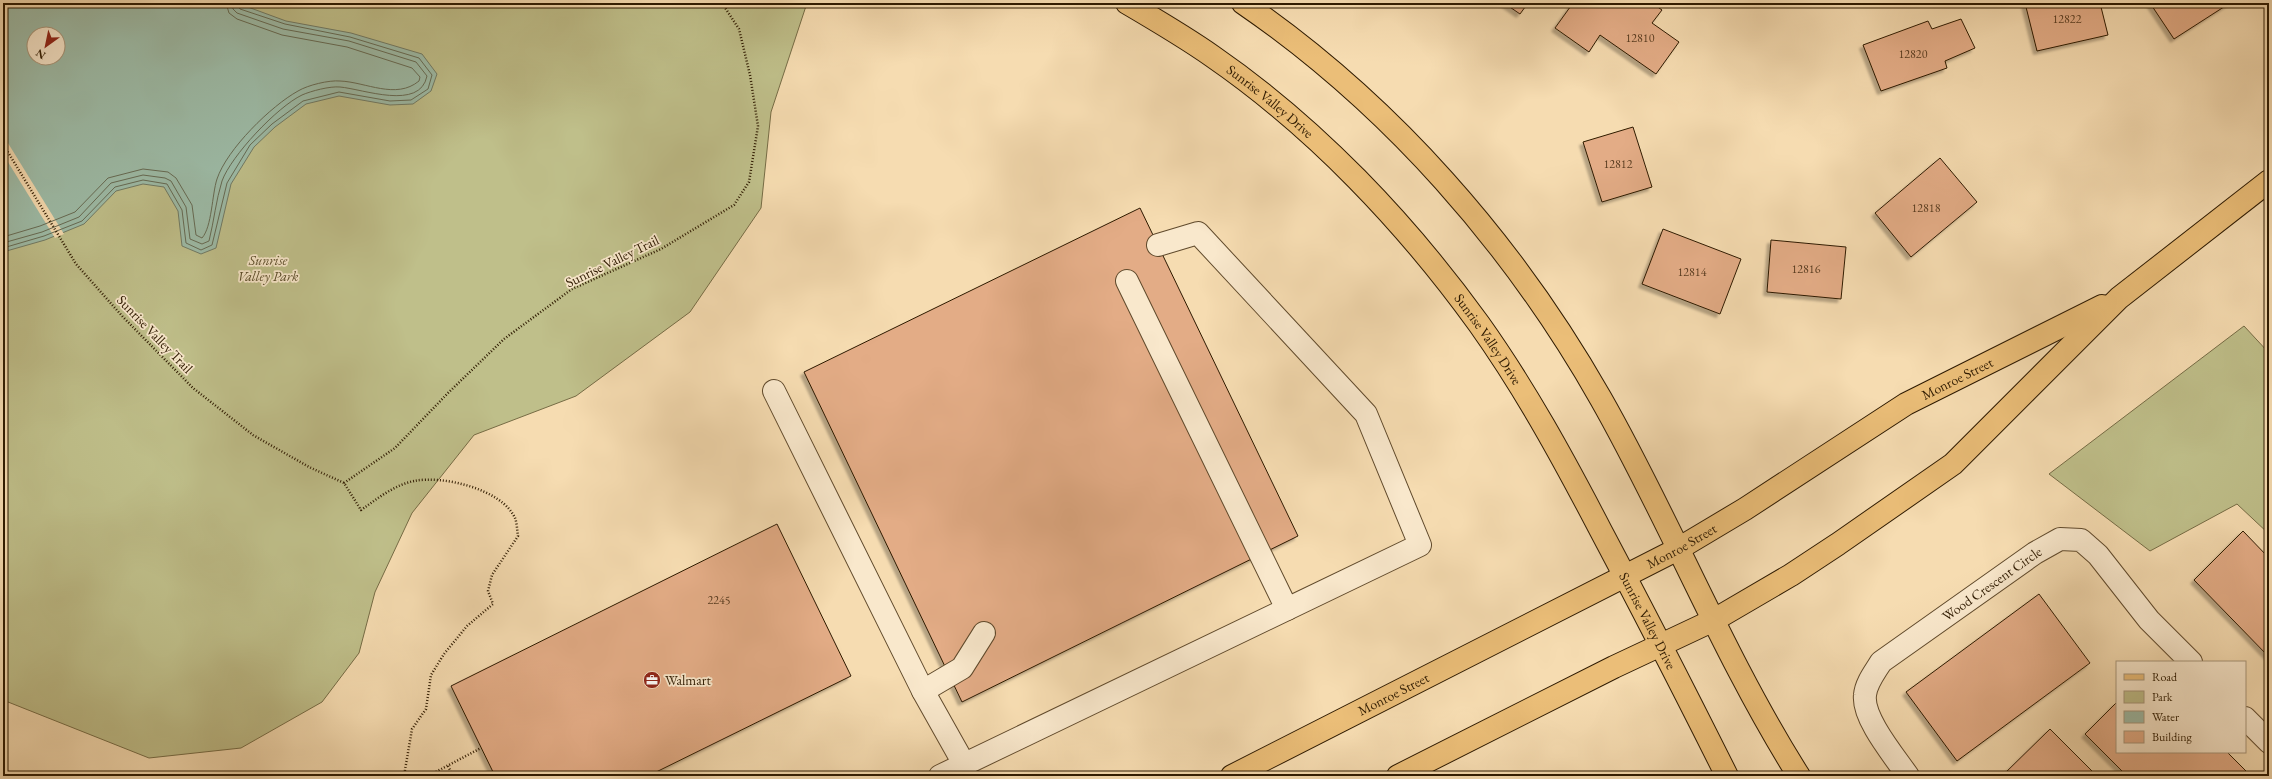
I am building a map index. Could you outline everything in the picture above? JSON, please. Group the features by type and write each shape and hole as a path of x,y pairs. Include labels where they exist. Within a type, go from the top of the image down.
{"main road":[{"name":"Sunrise Valley Drive","path":"1127,3 1212,56 1252,86 1328,152 1413,240 1478,323 1507,365 1558,449 1626,577 1726,776"},
{"path":"1243,3 1303,48 1354,91 1436,173 1490,236 1549,314 1576,356 1627,448 1745,682 1799,776"},
{"name":"Monroe Street","path":"1398,776 1714,620 1791,575 1953,464 2119,298 2269,181"},
{"name":"Monroe Street","path":"1232,776 1626,577 1678,549 1738,513 1906,404 2119,298"}],"street":[{"path":"940,776 1420,544 1366,414 1198,233 1158,245"},
{"path":"1127,281 1287,609"},
{"path":"774,391 923,691 964,764"},
{"name":"Wood Crescent Circle","path":"1908,776 1872,724 1864,696 1870,680 1881,662 2035,553 2060,539 2081,540 2098,555 2149,620 2189,661"},
{"path":"923,691 962,668 984,633"},
{"path":"2246,719 2269,742"}],"path":[{"name":"Sunrise Valley Trail","path":"3,144 76,264 123,318 193,388 253,435 309,467 344,483 395,448 448,393 504,339 572,289 661,249 734,205 749,182 758,126 750,74 739,29 722,3"},
{"path":"344,483 361,510 390,490 412,481 427,478 457,483 488,492 503,504 515,518 518,536 492,575 488,591 492,604 467,626 444,654 431,675 426,709 412,729 404,776"},
{"path":"428,776 481,748"},
{"path":"448,766 453,776"}],"green space":[{"name":"Sunrise Valley Park","path":"3,3 807,3 771,112 761,208 690,312 576,396 474,435 412,513 375,592 359,653 322,702 241,748 149,758 3,700"},
{"path":"2244,326 2269,353 2269,534 2237,504 2150,551 2049,474"}],"water":[{"path":"3,3 237,3 286,21 351,33 422,54 437,74 431,91 413,104 390,105 339,96 306,104 275,127 254,147 231,184 216,248 201,254 182,246 178,211 164,187 143,184 116,191 84,224 45,240 3,252"}],"pier":[{"path":"3,135 64,234 55,238 3,154"}],"building":[{"path":"1504,3 1528,3 1520,14"},
{"path":"1573,3 1652,3 1662,10 1652,23 1679,42 1656,74 1600,35 1589,52 1555,28"},
{"path":"2025,3 2100,3 2108,35 2037,51"},
{"path":"2150,3 2230,3 2174,39"},
{"path":"1961,19 1975,48 1945,61 1947,68 1881,91 1863,45 1928,21 1932,29"},
{"path":"1633,127 1652,187 1602,202 1583,142"},
{"path":"1940,158 1977,202 1911,257 1875,213"},
{"path":"1140,208 1298,536 962,702 804,372"},
{"path":"1663,229 1741,259 1720,314 1642,284"},
{"path":"1771,240 1846,247 1841,299 1767,292"},
{"path":"777,524 851,676 648,776 495,776 451,686"},
{"path":"2243,531 2269,558 2269,657 2194,580"},
{"path":"2039,594 2090,663 1957,761 1906,692"},
{"path":"2116,703 2116,753 2228,753 2251,776 2127,776 2085,734"},
{"path":"2050,729 2097,776 2002,776"}],"place":[{"name":"Walmart","path":"652,680"}]}
